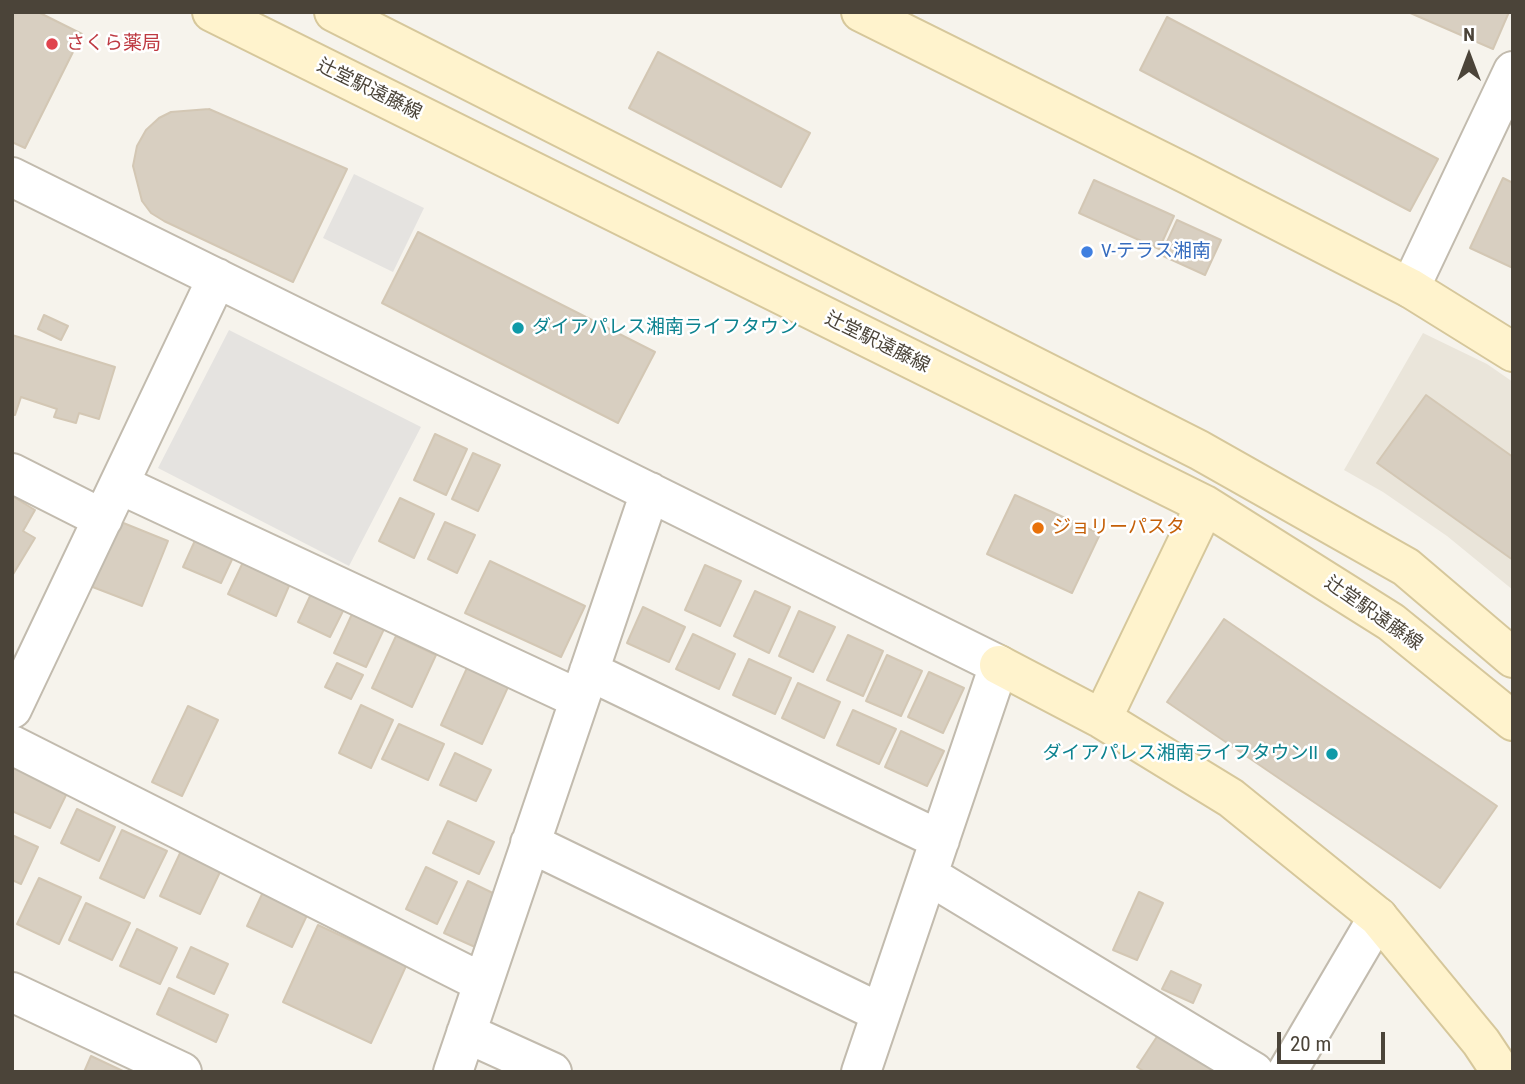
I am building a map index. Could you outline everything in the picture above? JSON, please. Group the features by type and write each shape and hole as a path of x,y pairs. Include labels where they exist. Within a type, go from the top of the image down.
{"street":[{"name":"辻堂駅遠藤線","path":"212,12 1205,505 1391,622 1513,721"},
{"path":"334,12 1199,450 1406,567 1513,658"},
{"path":"861,12 1410,288 1513,352"},
{"path":"1410,288 1513,71"},
{"path":"12,177 999,665 1102,719 1231,798 1378,916 1481,1042 1500,1072"},
{"path":"12,709 217,278"},
{"path":"12,473 103,519"},
{"path":"119,484 584,685 934,857 1254,1072"},
{"path":"453,1072 650,492"},
{"path":"1102,719 1205,505"},
{"path":"862,1072 999,665"},
{"path":"12,745 483,983"},
{"path":"530,843 881,1013"},
{"path":"1287,1072 1378,916"},
{"path":"12,992 182,1072"},
{"path":"466,1033 552,1072"}],"shaded area":[{"path":"354,174 424,208 393,272 323,238"},
{"path":"229,330 421,427 349,566 158,468"},
{"path":"1423,333 1487,364 1513,382 1513,590 1447,536 1383,492 1344,470"}],"building":[{"path":"12,12 38,12 82,34 25,148 12,142"},
{"path":"1408,12 1509,12 1493,49"},
{"path":"1167,17 1438,159 1410,211 1140,70"},
{"path":"658,52 810,133 781,187 629,108"},
{"path":"209,109 347,169 293,282 164,221 151,213 142,201 133,166 137,146 146,130 159,118 171,112"},
{"path":"1503,178 1513,183 1513,268 1470,248"},
{"path":"1094,180 1174,216 1159,249 1079,213"},
{"path":"1177,220 1221,240 1205,275 1161,255"},
{"name":"ダイアパレス湘南ライフタウン","path":"418,232 655,352 618,423 382,303"},
{"path":"44,315 68,326 61,340 38,329"},
{"path":"12,335 115,367 99,419 79,413 76,423 54,417 57,409 21,397 15,415 12,415"},
{"path":"1426,395 1513,457 1513,560 1377,463"},
{"path":"435,434 467,449 446,495 414,480"},
{"path":"473,453 500,465 478,511 452,499"},
{"path":"1015,495 1100,534 1072,593 987,554"},
{"path":"12,496 35,510 23,531 35,538 12,576"},
{"path":"400,498 434,514 414,558 379,541"},
{"path":"116,520 168,541 142,606 90,586"},
{"path":"445,522 475,535 457,573 428,559"},
{"path":"198,534 236,551 221,583 183,567"},
{"path":"245,558 292,579 276,616 228,594"},
{"path":"490,561 585,606 561,657 465,613"},
{"path":"705,565 741,581 720,626 685,610"},
{"path":"755,591 790,607 769,653 734,636"},
{"path":"311,594 344,609 330,637 298,622"},
{"path":"643,607 685,627 669,662 627,643"},
{"path":"799,611 835,627 813,672 779,656"},
{"path":"353,612 385,627 366,667 334,653"},
{"name":"ダイアパレス湘南ライフタウンII","path":"1224,619 1497,806 1440,888 1167,702"},
{"path":"693,634 735,654 719,689 676,669"},
{"path":"848,635 883,651 863,696 827,680"},
{"path":"396,636 436,655 412,707 372,688"},
{"path":"887,655 922,671 901,716 866,701"},
{"path":"749,659 791,678 775,714 733,695"},
{"path":"337,663 363,675 351,699 325,687"},
{"path":"467,668 508,687 482,744 441,725"},
{"path":"929,672 964,688 943,733 908,717"},
{"path":"798,683 840,702 824,738 782,718"},
{"path":"361,705 393,720 371,768 339,753"},
{"path":"188,706 218,720 182,796 152,782"},
{"path":"853,710 896,729 879,764 837,745"},
{"path":"399,724 444,744 428,780 382,759"},
{"path":"901,731 944,751 927,786 885,767"},
{"path":"455,753 491,770 476,801 440,785"},
{"path":"12,766 68,791 50,828 12,811"},
{"path":"77,809 115,827 99,861 61,843"},
{"path":"448,821 494,842 479,874 433,853"},
{"path":"122,830 167,851 144,898 100,878"},
{"path":"12,835 38,847 21,884 12,880"},
{"path":"181,851 221,870 200,914 160,896"},
{"path":"426,867 457,882 437,924 406,909"},
{"path":"39,878 81,897 59,944 17,924"},
{"path":"468,881 499,896 475,947 444,933"},
{"path":"264,890 309,911 292,947 247,926"},
{"path":"1139,892 1163,903 1137,960 1113,950"},
{"path":"86,903 130,923 112,960 69,940"},
{"path":"318,925 406,966 371,1043 283,1002"},
{"path":"137,929 177,948 160,984 120,966"},
{"path":"191,947 228,964 214,994 177,977"},
{"path":"1171,971 1201,985 1193,1003 1162,989"},
{"path":"169,988 228,1015 216,1042 157,1014"},
{"path":"1160,1032 1219,1072 1145,1072 1137,1067"},
{"path":"91,1056 125,1072 84,1072"}],"place":[{"name":"さくら薬局","path":"52,44"},
{"name":"V-テラス湘南","path":"1087,252"},
{"name":"ダイアパレス湘南ライフタウン","path":"518,328"},
{"name":"ジョリーパスタ","path":"1038,528"},
{"name":"ダイアパレス湘南ライフタウンII","path":"1332,754"}]}
